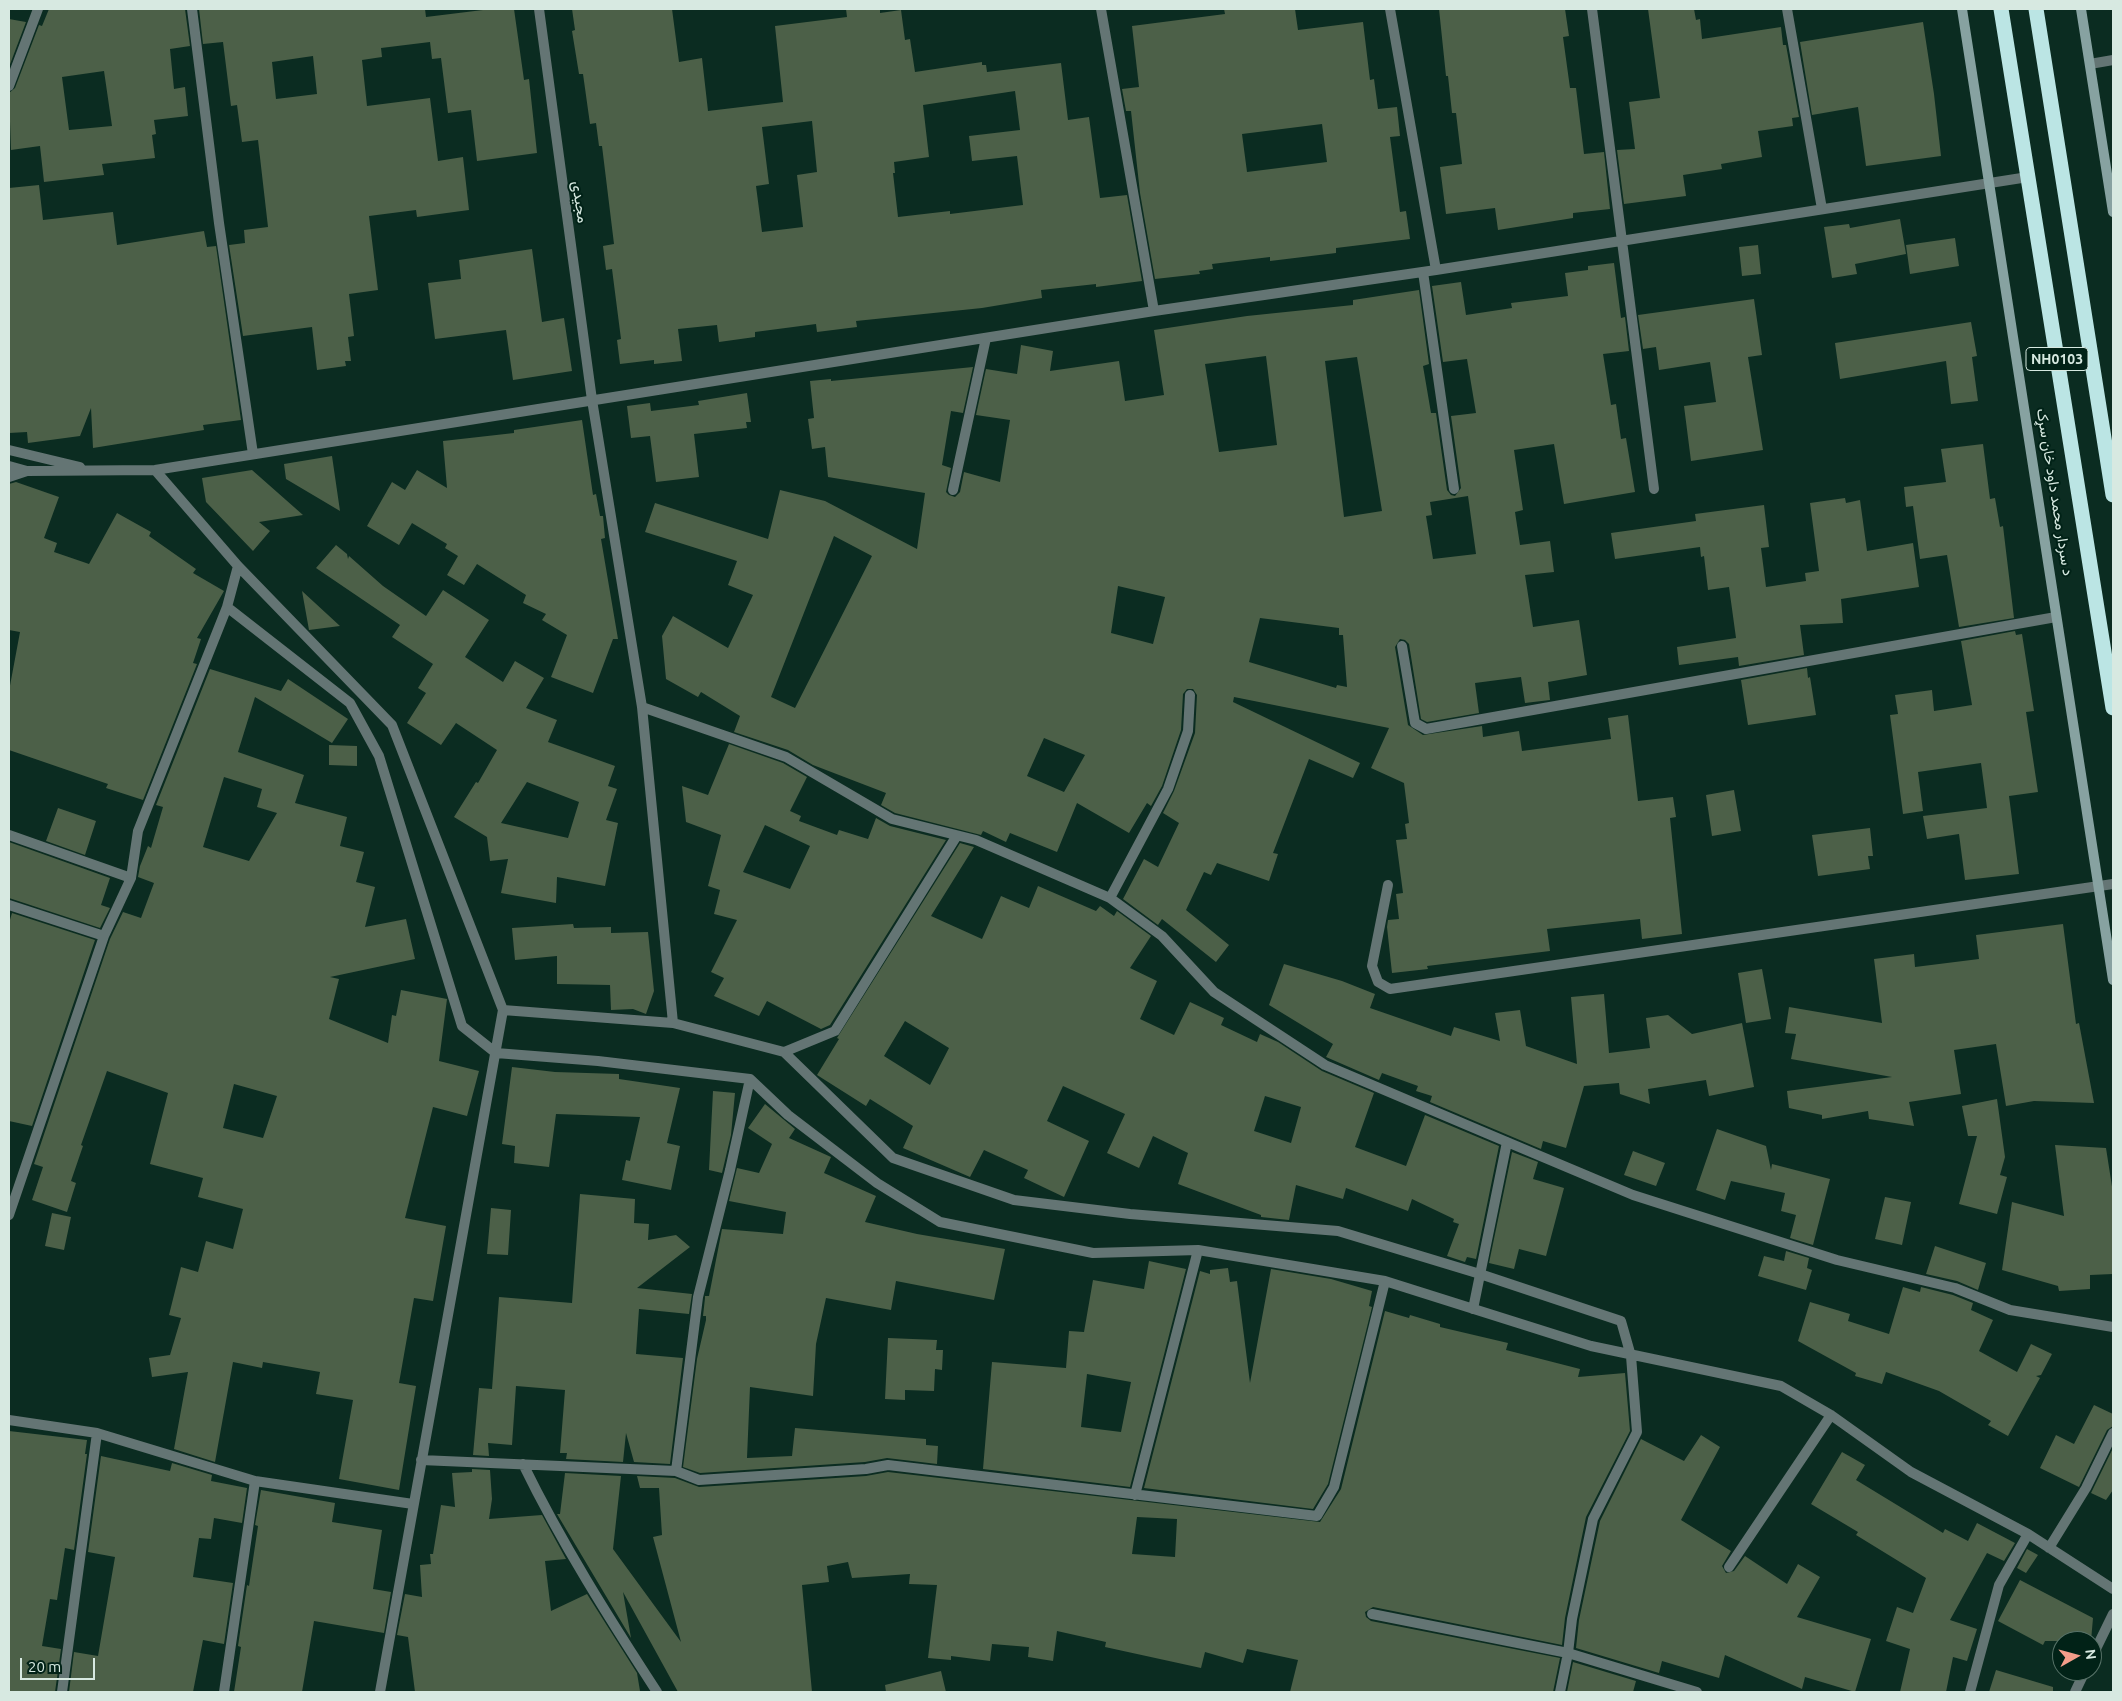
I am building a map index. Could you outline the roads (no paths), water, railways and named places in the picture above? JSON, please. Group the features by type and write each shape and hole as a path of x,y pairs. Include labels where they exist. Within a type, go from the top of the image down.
{"highway":[{"name":"د سردار محمد داود خان سړک","path":"2001,9 2113,708"},
{"name":"NH0103","path":"2036,9 2113,495"}],"street":[{"path":"9,86 38,9"},
{"path":"192,9 253,454"},
{"name":"مجیدی","path":"539,9 592,400 642,707 673,1023"},
{"path":"1101,9 1154,311"},
{"path":"1390,9 1436,270"},
{"path":"1592,9 1654,489"},
{"path":"1787,9 1822,209"},
{"name":"د سردار محمد داود خان سړک","path":"1962,9 2113,980"},
{"path":"2081,9 2113,212"},
{"path":"2090,64 2113,60"},
{"path":"9,466 27,471 155,470 1154,311 1423,272 2028,177"},
{"path":"1423,272 1454,489"},
{"path":"953,490 986,338"},
{"path":"9,450 95,471"},
{"path":"155,470 238,566 392,724 503,1010 380,1692"},
{"path":"9,477 27,471"},
{"path":"9,1215 104,936 132,878 138,831 227,607 238,566"},
{"path":"227,607 350,703 379,756 462,1026 496,1053 598,1061 750,1079 788,1115 869,1177 940,1222 1093,1253 1198,1250 1385,1281 1591,1346 1781,1386 1830,1415 1911,1472 2028,1534 2113,1589"},
{"path":"1402,646 1415,723 1426,729 2056,617"},
{"path":"1110,898 1168,789 1188,731 1190,695"},
{"path":"642,707 786,756 892,819 956,837 976,840 1110,898 1162,936 1214,992 1326,1064 1507,1142 1633,1195 1837,1260 1955,1288 2010,1310 2113,1327"},
{"path":"9,834 132,878"},
{"path":"784,1052 835,1031 956,837"},
{"path":"1388,885 1372,966 1378,982 1390,989 2113,884"},
{"path":"9,905 104,936"},
{"path":"503,1010 673,1023 784,1052 893,1158 1014,1200 1130,1214 1338,1231 1480,1274 1622,1321 1632,1356 1637,1432 1593,1519 1572,1619 1560,1692"},
{"path":"676,1471 698,1298 730,1170 750,1079"},
{"path":"1473,1309 1507,1142"},
{"path":"1135,1495 1198,1250"},
{"path":"421,1460 676,1471 699,1480 866,1469 888,1465 1317,1516 1334,1487 1385,1281"},
{"path":"1729,1567 1830,1415"},
{"path":"9,1420 97,1433 255,1481 413,1504"},
{"path":"62,1692 97,1433"},
{"path":"2049,1548 2086,1488 2113,1433"},
{"path":"523,1464 551,1522 583,1578 657,1692"},
{"path":"224,1692 255,1481"},
{"path":"1970,1692 1999,1585 2028,1534"},
{"path":"1372,1614 1568,1652 1697,1692"},
{"path":"2102,1637 2113,1614"}]}
